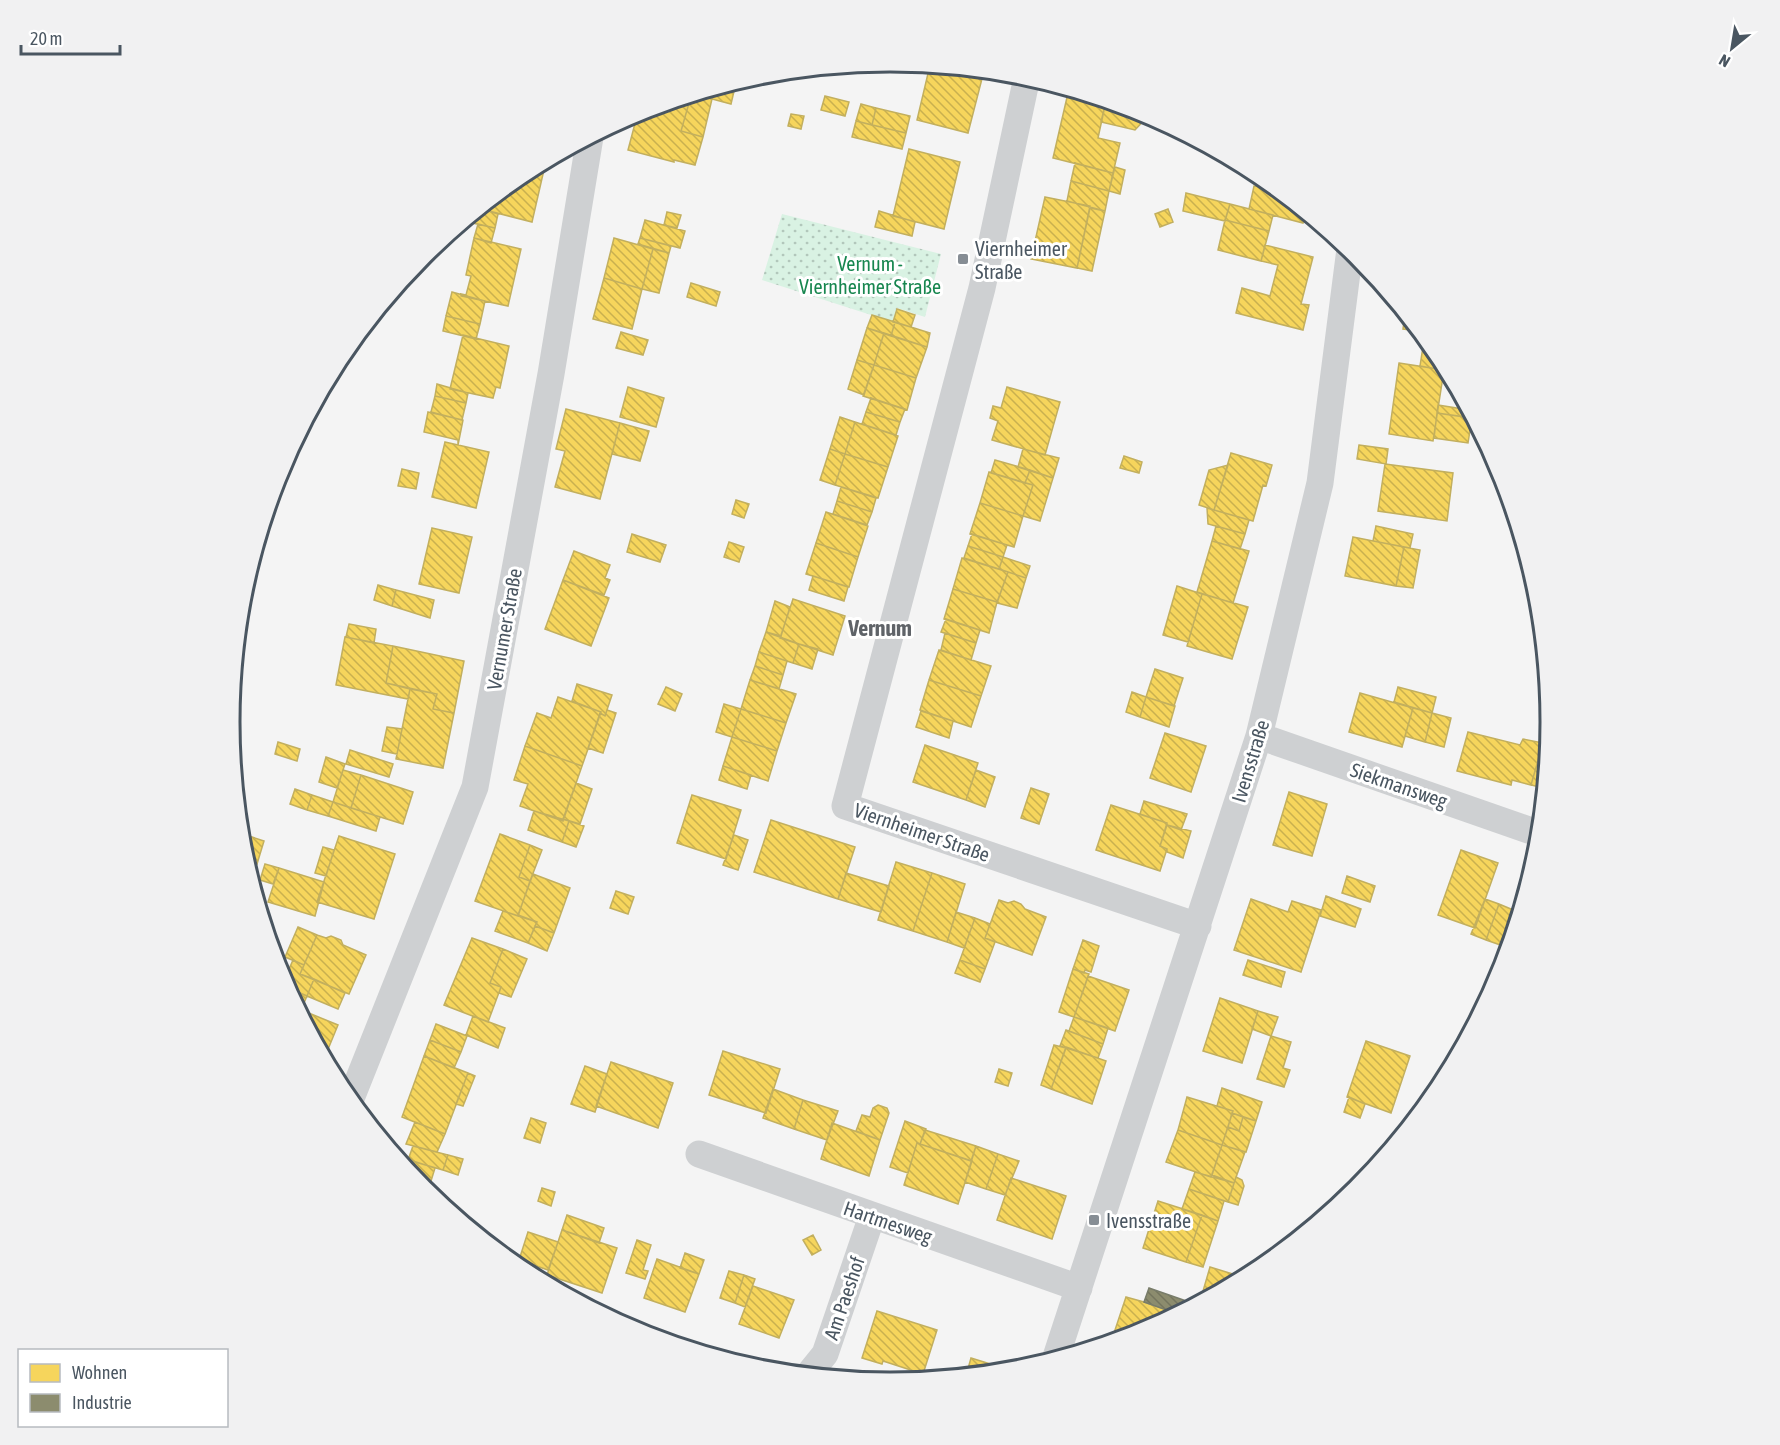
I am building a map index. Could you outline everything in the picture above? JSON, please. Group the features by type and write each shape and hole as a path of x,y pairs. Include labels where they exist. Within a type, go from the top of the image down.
{"street":[{"name":"Viernheimer Straße","path":"1025,86 975,313 845,806 1198,926"},
{"name":"Vernumer Straße","path":"354,1091 475,787 551,374 588,146"},
{"name":"Ivensstraße","path":"1058,1351 1259,736 1320,483 1348,261"},
{"name":"Siekmansweg","path":"1259,736 1531,831"},
{"name":"Hartmesweg","path":"699,1154 1079,1288"},
{"name":"Am Paeshof","path":"814,1368 825,1354 872,1216"}],"green space":[{"name":"Vernum - Viernheimer Straße","path":"782,214 941,254 925,317 897,308 893,322 762,280"}],"building: Wohnen":[{"path":"928,73 982,79 968,133 917,120"},
{"path":"734,91 731,104 712,99 713,97"},
{"path":"825,96 849,102 845,116 821,110"},
{"path":"1067,97 1104,109 1098,138 1120,143 1113,173 1053,158"},
{"path":"712,99 703,137 681,131 689,105"},
{"path":"861,104 876,108 872,125 856,121"},
{"path":"689,105 681,131 703,137 695,165 628,150 635,125"},
{"path":"876,108 910,116 906,133 872,125"},
{"path":"1104,109 1141,123 1135,130 1101,122"},
{"path":"791,114 804,116 801,129 788,126"},
{"path":"856,121 906,133 902,149 852,137"},
{"path":"909,149 960,162 944,229 893,216"},
{"path":"1075,163 1113,173 1109,191 1071,181"},
{"path":"1115,167 1125,170 1120,194 1109,191"},
{"path":"543,173 532,222 488,211"},
{"path":"1071,181 1109,191 1105,211 1067,201"},
{"path":"1254,186 1286,206 1304,221 1303,223 1249,209"},
{"path":"1186,193 1230,204 1225,221 1183,211"},
{"path":"1045,197 1090,206 1077,268 1031,259"},
{"path":"1230,204 1273,215 1269,231 1225,220"},
{"path":"1090,208 1105,211 1092,271 1077,268"},
{"path":"1168,209 1173,222 1160,227 1155,214"},
{"path":"488,211 498,214 495,228 473,223"},
{"path":"879,211 915,222 912,236 875,227"},
{"path":"667,212 681,215 677,228 664,225"},
{"path":"645,220 685,231 680,248 640,238"},
{"path":"1225,220 1269,231 1261,261 1218,250"},
{"path":"478,224 495,228 491,243 474,238"},
{"path":"474,238 521,249 508,306 461,296 461,294 466,295 471,276 466,275"},
{"path":"614,238 653,249 642,289 604,278"},
{"path":"640,238 671,246 669,253 638,244"},
{"path":"1265,245 1313,257 1301,304 1309,305 1303,330 1236,313 1242,288 1270,296 1278,265 1261,261"},
{"path":"653,249 669,253 659,293 642,289"},
{"path":"604,278 642,289 632,329 593,319"},
{"path":"691,283 720,292 716,306 687,297"},
{"path":"452,292 485,301 480,324 446,316"},
{"path":"897,309 915,315 911,327 893,322"},
{"path":"872,315 895,322 891,336 867,328"},
{"path":"446,316 480,324 476,339 443,331"},
{"path":"895,322 930,333 927,347 891,336"},
{"path":"867,328 884,333 874,365 857,360"},
{"path":"621,332 648,340 643,355 616,348"},
{"path":"884,333 927,347 916,378 874,365"},
{"path":"463,335 509,346 500,388 496,387 493,398 450,389"},
{"path":"1423,350 1436,369 1420,366"},
{"path":"857,360 874,365 864,395 848,389"},
{"path":"1399,363 1436,369 1442,380 1433,441 1389,434"},
{"path":"874,365 916,378 907,410 863,396"},
{"path":"437,384 468,393 466,403 435,396"},
{"path":"628,387 664,398 656,427 620,417"},
{"path":"1007,387 1060,402 1045,455 992,440 998,421 990,418 993,406 1001,408"},
{"path":"435,396 466,403 462,420 431,412"},
{"path":"871,398 905,409 900,422 866,412"},
{"path":"1438,405 1459,408 1463,417 1437,413"},
{"path":"566,409 620,423 600,499 555,487 565,451 556,449"},
{"path":"428,412 463,420 458,445 458,440 424,432"},
{"path":"866,412 900,422 896,435 862,424"},
{"path":"1437,413 1463,417 1470,430 1468,443 1434,438"},
{"path":"840,417 855,422 845,454 830,449"},
{"path":"855,422 898,436 888,467 845,454"},
{"path":"620,423 649,431 640,461 612,454"},
{"path":"445,442 489,452 476,508 432,497"},
{"path":"1359,445 1388,449 1386,464 1357,459"},
{"path":"830,449 845,454 835,485 820,480"},
{"path":"1023,449 1059,458 1053,478 1018,467"},
{"path":"1231,453 1272,465 1266,486 1263,485 1253,521 1214,510"},
{"path":"845,454 888,467 878,498 835,485"},
{"path":"1124,456 1142,462 1139,473 1120,468"},
{"path":"995,460 1030,470 1025,483 991,473"},
{"path":"1385,464 1453,473 1447,521 1378,511"},
{"path":"1228,465 1214,510 1199,505 1209,470"},
{"path":"402,469 419,473 416,489 398,486"},
{"path":"1030,470 1053,478 1040,521 1023,516 1033,485 1025,483"},
{"path":"989,472 1033,485 1023,516 980,503"},
{"path":"841,487 876,498 872,512 837,501"},
{"path":"736,500 749,504 744,518 732,514"},
{"path":"837,501 872,512 867,525 833,514"},
{"path":"980,503 1023,516 1014,547 970,534"},
{"path":"1207,508 1249,520 1245,534 1208,524"},
{"path":"826,512 868,526 858,557 816,543"},
{"path":"1216,526 1245,534 1240,549 1212,541"},
{"path":"1376,526 1413,534 1410,548 1373,541"},
{"path":"432,528 472,537 459,593 419,584"},
{"path":"632,534 666,545 660,562 627,552"},
{"path":"972,534 1007,545 1003,557 968,546"},
{"path":"1353,537 1404,547 1396,586 1345,576"},
{"path":"1212,541 1249,551 1233,603 1197,592"},
{"path":"729,542 744,547 739,562 724,557"},
{"path":"816,543 858,557 849,587 806,574"},
{"path":"968,546 1003,557 999,569 964,558"},
{"path":"1404,547 1420,550 1413,588 1396,586"},
{"path":"574,551 610,565 605,578 610,580 604,595 563,580"},
{"path":"1003,557 1030,566 1026,578 999,569"},
{"path":"962,558 1008,572 997,602 953,589"},
{"path":"1008,572 1026,578 1017,608 997,603"},
{"path":"813,576 848,587 844,601 809,590"},
{"path":"563,580 609,598 591,646 545,629"},
{"path":"378,585 396,590 392,606 374,600"},
{"path":"1177,586 1202,594 1188,642 1163,635"},
{"path":"953,589 997,602 989,633 944,619"},
{"path":"396,590 434,600 430,618 392,606"},
{"path":"1202,594 1248,607 1232,659 1187,646"},
{"path":"793,599 845,616 833,655 780,638"},
{"path":"775,601 790,607 781,636 766,632"},
{"path":"946,619 980,630 976,643 941,632"},
{"path":"349,624 376,629 374,643 346,637"},
{"path":"766,632 799,644 793,663 759,652"},
{"path":"945,633 976,643 971,660 941,650"},
{"path":"345,637 393,646 386,683 410,689 408,699 336,685"},
{"path":"799,644 818,649 812,669 793,663"},
{"path":"393,646 464,661 454,713 433,709 437,694 386,683"},
{"path":"939,650 991,666 981,696 929,680"},
{"path":"759,652 787,661 783,675 755,666"},
{"path":"755,666 783,675 779,689 750,680"},
{"path":"1155,669 1183,678 1174,706 1146,697"},
{"path":"750,680 796,694 786,723 741,709"},
{"path":"929,680 981,696 971,727 920,710"},
{"path":"577,684 612,695 605,716 601,712 572,701"},
{"path":"666,687 682,694 675,711 658,704"},
{"path":"1398,687 1436,697 1432,713 1394,702"},
{"path":"410,689 437,694 433,709 454,713 443,768 396,759"},
{"path":"1132,692 1146,697 1140,717 1126,712"},
{"path":"1360,693 1413,708 1402,747 1349,732"},
{"path":"558,697 601,712 582,766 525,746 537,713 551,718"},
{"path":"1146,697 1175,706 1169,727 1140,717"},
{"path":"724,704 741,709 732,737 716,732"},
{"path":"1413,708 1432,713 1425,742 1405,736"},
{"path":"741,709 786,723 777,751 732,737"},
{"path":"607,710 616,713 603,753 588,748 600,713 605,716"},
{"path":"921,711 953,721 949,738 916,727"},
{"path":"1432,713 1451,718 1444,747 1425,742"},
{"path":"387,727 402,729 397,754 382,751"},
{"path":"1468,732 1520,745 1523,739 1540,742 1539,756 1531,785 1512,780 1511,785 1457,771"},
{"path":"1165,733 1206,746 1191,792 1150,778"},
{"path":"732,737 777,751 768,781 723,766"},
{"path":"278,742 300,749 297,761 275,754"},
{"path":"925,745 978,763 966,800 913,782"},
{"path":"525,746 582,766 563,821 520,806 528,784 514,780"},
{"path":"350,750 393,764 389,777 346,764"},
{"path":"1539,756 1537,786 1531,785"},
{"path":"326,757 345,764 337,788 319,782"},
{"path":"723,766 751,775 747,789 719,780"},
{"path":"343,770 361,775 351,808 333,802"},
{"path":"976,770 995,777 985,807 966,800"},
{"path":"361,775 413,792 403,824 351,808"},
{"path":"576,783 592,789 580,824 563,819"},
{"path":"1031,788 1049,794 1039,824 1021,818"},
{"path":"295,789 312,795 307,810 290,804"},
{"path":"1289,792 1327,804 1312,856 1273,845"},
{"path":"312,795 333,802 328,816 307,810"},
{"path":"692,795 741,810 726,859 677,843"},
{"path":"1144,801 1187,814 1181,830 1140,814"},
{"path":"333,802 380,817 376,831 328,816"},
{"path":"1111,805 1167,823 1160,846 1167,849 1160,871 1096,850"},
{"path":"534,811 569,821 562,842 528,830"},
{"path":"771,820 855,847 838,899 754,872"},
{"path":"569,821 584,826 576,847 562,842"},
{"path":"1167,825 1191,831 1183,858 1167,852 1167,849 1160,846"},
{"path":"500,834 530,845 519,877 530,881 518,916 475,901"},
{"path":"734,835 748,840 738,870 723,865"},
{"path":"250,836 264,841 255,864"},
{"path":"339,836 395,854 374,919 317,902"},
{"path":"530,845 542,850 530,881 519,877"},
{"path":"323,847 334,850 326,876 315,873"},
{"path":"1461,850 1498,863 1475,928 1438,915"},
{"path":"896,862 932,873 913,931 878,920"},
{"path":"265,864 279,868 273,884 260,880"},
{"path":"279,868 324,882 315,916 268,902"},
{"path":"846,873 889,886 881,912 838,899"},
{"path":"932,873 965,884 947,942 913,931"},
{"path":"533,874 570,888 554,933 535,926 537,922 518,915"},
{"path":"1347,876 1375,886 1370,902 1342,893"},
{"path":"616,891 634,897 628,914 610,908"},
{"path":"1326,896 1361,909 1355,927 1320,916"},
{"path":"1251,899 1288,912 1292,901 1321,910 1301,972 1234,950"},
{"path":"1485,899 1499,904 1486,940 1471,934"},
{"path":"999,900 1008,903 1014,901 1025,909 1046,917 1032,955 985,938"},
{"path":"1499,904 1513,910 1501,945 1486,940"},
{"path":"503,911 537,922 528,943 495,931"},
{"path":"956,912 975,918 964,948 947,942"},
{"path":"975,918 990,924 985,938 995,942 985,969 960,960"},
{"path":"535,926 554,933 547,951 528,943"},
{"path":"298,927 317,935 304,965 285,957"},
{"path":"317,935 326,938 331,936 341,940 343,945 366,955 349,994 300,974"},
{"path":"472,938 503,949 490,983 501,987 488,1022 444,1005"},
{"path":"1083,940 1099,946 1091,972 1085,970 1084,973 1073,969"},
{"path":"503,949 527,959 511,997 499,993 501,987 490,983"},
{"path":"293,960 304,965 300,974 314,979 307,996 299,993 289,970"},
{"path":"960,960 985,969 980,982 955,973"},
{"path":"1248,960 1285,972 1281,987 1243,975"},
{"path":"1073,969 1089,974 1074,1017 1059,1012"},
{"path":"1088,976 1129,990 1115,1031 1074,1017"},
{"path":"314,979 345,993 338,1009 307,996"},
{"path":"299,993 307,996 304,1003"},
{"path":"1220,998 1258,1011 1242,1063 1203,1051"},
{"path":"1258,1011 1278,1017 1271,1036 1252,1029"},
{"path":"309,1013 338,1025 328,1049"},
{"path":"473,1016 505,1028 498,1048 466,1035"},
{"path":"1074,1017 1108,1028 1103,1044 1069,1031"},
{"path":"436,1024 467,1036 461,1052 430,1040"},
{"path":"1066,1030 1103,1044 1098,1058 1060,1046"},
{"path":"1271,1036 1291,1042 1283,1068 1290,1070 1284,1087 1257,1079"},
{"path":"430,1040 461,1052 454,1068 424,1056"},
{"path":"1366,1041 1410,1056 1391,1113 1347,1097"},
{"path":"1054,1045 1066,1048 1051,1089 1041,1085"},
{"path":"1066,1047 1106,1061 1092,1104 1051,1089"},
{"path":"723,1051 780,1069 766,1113 709,1095"},
{"path":"424,1056 468,1073 445,1134 402,1117"},
{"path":"611,1062 673,1083 658,1128 596,1106"},
{"path":"585,1066 607,1074 595,1112 571,1104"},
{"path":"999,1069 1012,1073 1008,1086 995,1082"},
{"path":"468,1073 475,1076 463,1106 456,1104"},
{"path":"1222,1088 1262,1102 1256,1121 1217,1106"},
{"path":"773,1089 803,1100 794,1129 763,1118"},
{"path":"1187,1097 1233,1111 1222,1145 1178,1130"},
{"path":"1349,1097 1365,1104 1360,1118 1344,1112"},
{"path":"803,1100 838,1111 827,1140 794,1129"},
{"path":"878,1105 887,1108 889,1113 880,1140 856,1131 862,1115 870,1117 873,1108"},
{"path":"1232,1113 1243,1117 1239,1131 1228,1127"},
{"path":"1243,1117 1256,1121 1246,1152 1222,1145 1228,1127 1239,1131"},
{"path":"531,1118 546,1123 540,1143 524,1138"},
{"path":"905,1121 926,1129 920,1144 917,1143 908,1173 890,1167"},
{"path":"415,1122 445,1134 437,1152 406,1144"},
{"path":"832,1123 880,1140 869,1176 821,1159"},
{"path":"925,1130 976,1146 971,1161 920,1144"},
{"path":"1178,1130 1222,1145 1211,1177 1166,1162"},
{"path":"917,1143 972,1161 958,1204 904,1185"},
{"path":"1222,1145 1245,1152 1234,1183 1212,1175"},
{"path":"413,1146 448,1155 443,1170 408,1159"},
{"path":"976,1146 998,1154 986,1189 965,1182"},
{"path":"998,1154 1019,1161 1005,1195 986,1189"},
{"path":"448,1155 463,1159 458,1175 443,1170"},
{"path":"409,1160 435,1168 431,1183"},
{"path":"1195,1172 1234,1183 1228,1202 1189,1189"},
{"path":"1236,1177 1242,1180 1244,1186 1238,1205 1228,1202"},
{"path":"1011,1178 1066,1196 1052,1239 997,1220"},
{"path":"542,1188 555,1192 551,1206 538,1201"},
{"path":"1189,1189 1224,1201 1218,1221 1182,1209"},
{"path":"1158,1201 1202,1215 1186,1262 1143,1248"},
{"path":"567,1215 604,1228 599,1243 562,1230"},
{"path":"1202,1215 1218,1221 1203,1267 1186,1262"},
{"path":"562,1230 617,1248 602,1293 547,1275"},
{"path":"528,1232 558,1242 548,1270 531,1264 520,1257"},
{"path":"813,1235 821,1250 812,1255 803,1240"},
{"path":"637,1240 651,1245 643,1270 648,1271 645,1279 626,1273"},
{"path":"685,1253 704,1260 699,1274 680,1268"},
{"path":"657,1259 699,1274 685,1312 644,1298"},
{"path":"1210,1267 1233,1274 1215,1286 1203,1291"},
{"path":"729,1271 744,1275 735,1303 720,1298"},
{"path":"744,1275 755,1279 745,1307 735,1303"},
{"path":"753,1286 794,1300 779,1338 739,1324"},
{"path":"1126,1297 1168,1310 1139,1323 1114,1332"},
{"path":"877,1311 937,1330 924,1372 883,1361 882,1364 862,1358"},
{"path":"971,1358 992,1365 975,1367 968,1368"}],"building: Industrie":[{"path":"1149,1288 1187,1301 1168,1310 1144,1302"}],"place":[{"name":"Viernheimer Straße","path":"963,259"},
{"name":"Ivensstraße","path":"1094,1220"}],"district":[{"name":"Vernum","path":"880,628"}]}
